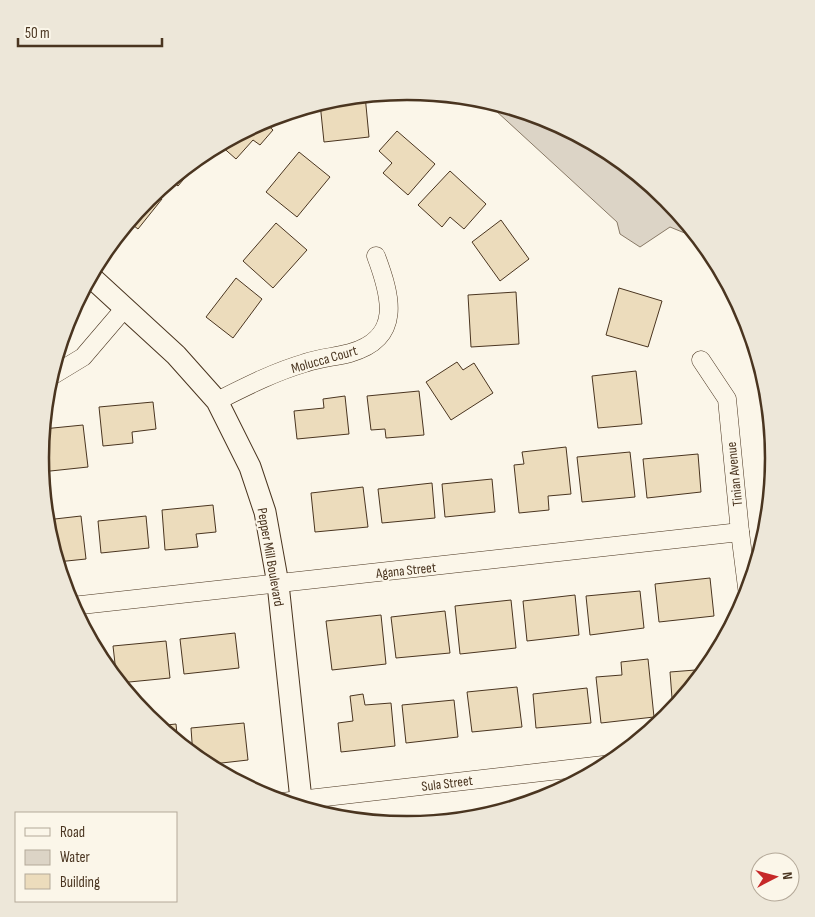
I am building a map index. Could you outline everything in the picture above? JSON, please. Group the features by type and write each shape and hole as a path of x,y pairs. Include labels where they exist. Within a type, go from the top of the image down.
{"street":[{"name":"Molucca Court","path":"217,401 266,376 306,362 351,352 373,344 384,329 390,314 387,289 376,256"},
{"name":"Pepper Mill Boulevard","path":"96,282 176,355 217,401 253,476 265,512 278,584 295,799"},
{"path":"60,371 83,357 124,309"},
{"name":"Tinian Avenue","path":"700,360 727,399 746,577"},
{"name":"Agana Street","path":"80,605 740,532"},
{"name":"Sula Street","path":"307,803 591,767"}],"water":[{"path":"496,111 545,127 607,160 644,189 687,234 670,227 640,247 620,234 617,222"}],"building":[{"path":"366,103 369,137 324,142 321,111"},
{"path":"270,127 273,130 260,145 253,140 236,159 225,150"},
{"path":"397,131 435,164 408,195 383,173 392,163 379,151"},
{"path":"299,152 330,177 297,217 266,192"},
{"path":"450,171 486,204 464,229 450,217 442,227 418,205"},
{"path":"162,199 138,229 134,226"},
{"path":"501,220 529,259 500,281 472,242"},
{"path":"276,223 307,250 273,288 243,261"},
{"path":"236,278 262,299 233,338 206,317"},
{"path":"619,288 662,301 648,347 606,335"},
{"path":"516,292 519,344 471,347 468,295"},
{"path":"457,362 463,370 474,363 493,393 451,420 426,382"},
{"path":"636,371 642,424 598,428 592,376"},
{"path":"419,391 424,435 386,438 385,429 371,430 367,396"},
{"path":"345,396 349,434 297,439 294,411 324,408 323,399"},
{"path":"153,402 156,429 132,432 133,443 103,446 99,407"},
{"path":"83,425 88,467 50,471 51,428"},
{"path":"566,447 571,494 548,496 549,510 519,513 514,465 524,464 522,452"},
{"path":"630,452 635,497 582,502 577,457"},
{"path":"698,454 701,492 647,498 643,459"},
{"path":"492,479 495,512 445,517 442,484"},
{"path":"432,483 435,518 382,523 378,489"},
{"path":"363,487 368,527 315,532 311,493"},
{"path":"213,505 216,532 196,534 198,547 165,550 162,510"},
{"path":"81,516 86,559 64,561 54,519"},
{"path":"146,516 149,548 101,553 98,521"},
{"path":"710,578 714,616 659,622 655,584"},
{"path":"640,591 644,628 590,635 586,596"},
{"path":"575,595 579,635 527,641 523,601"},
{"path":"511,600 516,648 460,654 455,606"},
{"path":"445,611 450,653 396,658 391,617"},
{"path":"381,615 386,664 332,670 326,621"},
{"path":"235,633 239,668 184,674 180,639"},
{"path":"166,641 170,678 127,682 115,667 113,646"},
{"path":"648,659 654,717 601,723 596,677 622,675 621,662"},
{"path":"697,670 672,700 670,672"},
{"path":"517,687 522,727 472,732 467,692"},
{"path":"587,688 591,723 536,728 533,694"},
{"path":"363,694 365,705 391,703 395,746 341,752 338,723 353,721 350,696"},
{"path":"454,700 458,737 406,743 402,705"},
{"path":"244,723 248,760 219,763 192,745 191,728"},
{"path":"176,724 177,733 171,728 168,725"}]}
